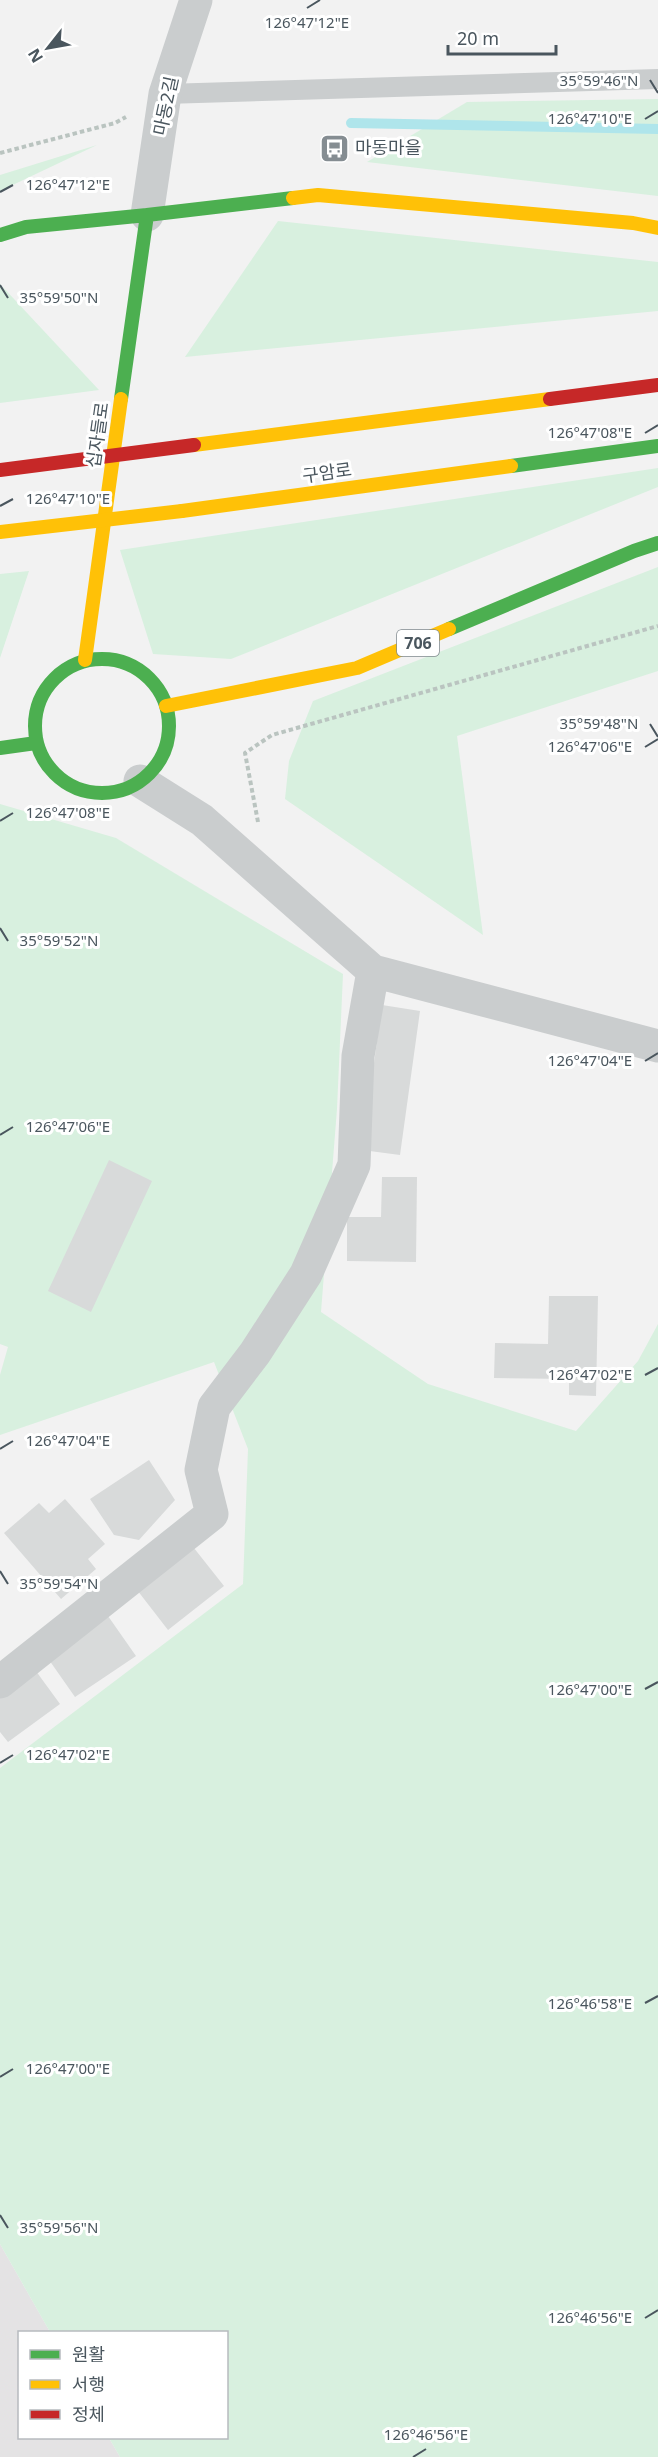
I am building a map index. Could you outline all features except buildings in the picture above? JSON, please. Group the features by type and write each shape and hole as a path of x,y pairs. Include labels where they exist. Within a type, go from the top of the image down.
{"main road":[{"path":"0,235 26,227 318,195 472,207 633,223 658,228"},
{"name":"십자들로","path":"85,660 147,215"},
{"path":"0,470 658,385"},
{"name":"구암로","path":"0,532 182,511 658,446"},
{"name":"706","path":"166,706 357,668 634,550 658,543"},
{"path":"105,658 125,662 143,672 157,687 166,706 170,726 166,748 156,766 140,781 121,790 100,793 79,789 60,779 45,763 36,743 34,722 39,701 49,683 65,669 85,660 105,658"},
{"path":"0,748 36,743"}],"street":[{"name":"마동2길","path":"147,215 165,94 195,0"},
{"path":"140,781 202,819 373,971 658,1046"},
{"path":"0,1682 212,1514 201,1470 214,1407 255,1353 306,1274 354,1165 358,1056 373,971"}],"lane":[{"path":"165,94 658,79"}],"path":[{"path":"0,153 115,123 165,94"},
{"path":"237,851 258,823 245,753 272,735 658,626"}],"shaded area":[{"path":"0,2244 49,2331 18,2331 18,2439 110,2439 120,2457 0,2457"}],"green space":[{"path":"658,99 658,196 367,162 467,102"},
{"path":"97,145 0,191 0,175"},
{"path":"278,221 658,262 658,311 185,357"},
{"path":"0,284 99,390 0,403"},
{"path":"658,468 658,487 231,659 153,654 120,550"},
{"path":"658,567 658,671 457,736 483,935 285,799 289,761 313,701"},
{"path":"29,571 0,658 0,574"},
{"path":"0,804 116,838 343,974 337,1109 321,1312 428,1384 576,1431 638,1361 658,1324 658,2457 120,2457 110,2439 228,2439 228,2331 49,2331 0,2244 0,1768 243,1584 248,1449 214,1362 0,1435 0,1375 8,1347 0,1344"}],"waterway":[{"path":"351,123 658,129"}],"traffic: fast":[{"path":"121,399 147,215 293,198"},
{"path":"0,235 26,227 147,215"},
{"path":"511,466 658,446"},
{"path":"449,629 658,543"},
{"path":"102,659 128,664 149,679 164,700 169,726 164,752 149,773 128,788 102,793 76,788 55,773 40,752 35,726 40,700 55,679 76,664 102,659"},
{"path":"0,748 36,743"}],"traffic: slow":[{"path":"293,198 318,195 633,223 658,228"},
{"path":"85,660 121,399"},
{"path":"194,445 550,399"},
{"path":"182,511 511,466"},
{"path":"0,532 182,511"},
{"path":"166,706 357,668 449,629"}],"traffic: jam":[{"path":"550,399 658,385"},
{"path":"0,470 194,445"}],"place":[{"name":"마동마을","path":"334,148"}]}
